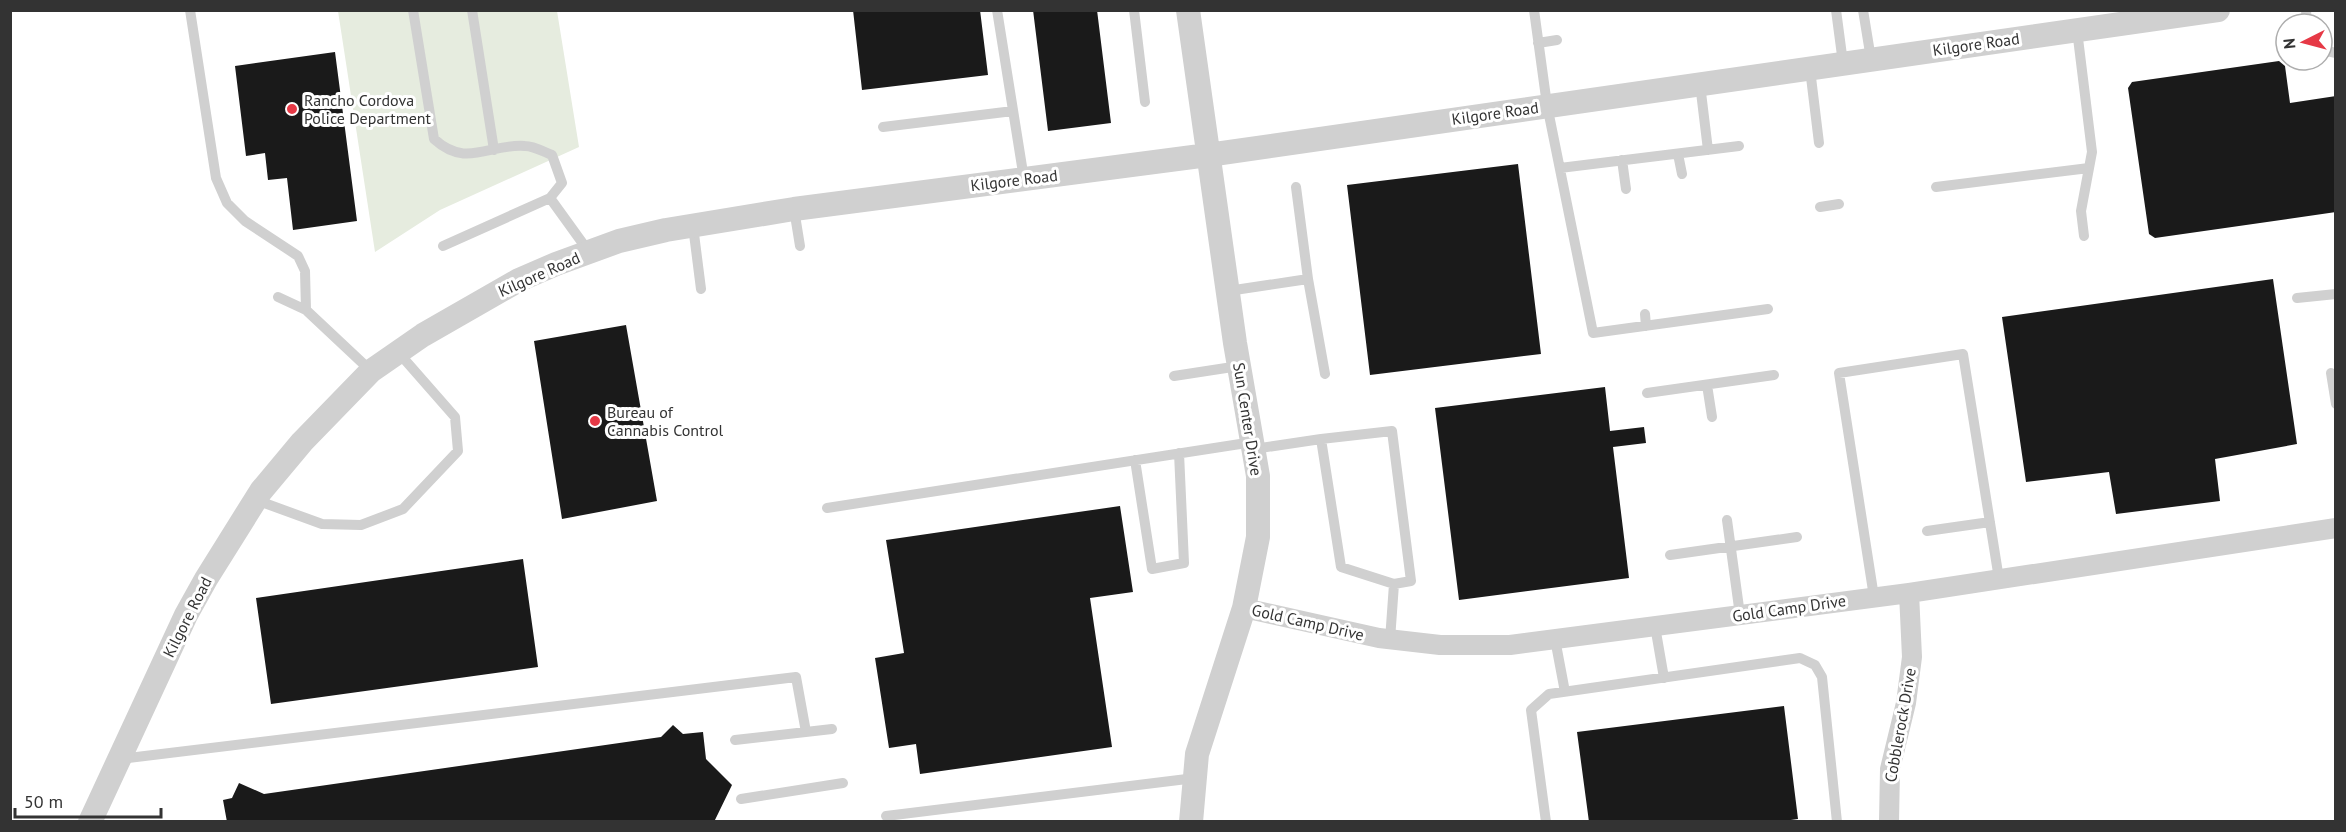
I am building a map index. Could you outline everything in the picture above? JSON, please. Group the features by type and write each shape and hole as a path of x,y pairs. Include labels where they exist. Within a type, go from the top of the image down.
{"street":[{"name":"Sun Center Drive","path":"1188,10 1239,366 1258,476 1258,537 1244,608 1197,754 1191,822"},
{"name":"Kilgore Road","path":"90,822 186,615 206,579 256,500 302,442 370,371 398,352 457,314 519,280 589,252 619,241 794,209 1208,155 2215,11"},
{"name":"Gold Camp Drive","path":"1244,608 1390,640 1440,645 1510,645 1909,593 2336,528"},
{"name":"Cobblerock Drive","path":"1889,822 1890,769 1906,703 1912,657 1909,593"}],"lane":[{"path":"190,10 216,178 227,203 246,221 298,256 305,271 306,310"},
{"path":"413,10 434,139 444,148 460,155 526,146 552,155 562,183 550,198 443,246"},
{"path":"472,10 494,150"},
{"path":"997,10 1024,179"},
{"path":"1134,10 1146,102"},
{"path":"1533,10 1547,105 1593,333 1646,326 1704,312 1768,309"},
{"path":"1836,10 1843,63"},
{"path":"1863,10 1871,59"},
{"path":"2076,30 2092,152 2080,211 2084,236"},
{"path":"1538,43 1557,40"},
{"path":"1809,68 1819,143"},
{"path":"1700,84 1707,150"},
{"path":"883,127 1013,111"},
{"path":"1560,168 1739,146"},
{"path":"1678,154 1682,174"},
{"path":"1622,160 1626,189"},
{"path":"1936,188 2089,168"},
{"path":"1296,187 1308,279 1325,374"},
{"path":"550,198 589,252"},
{"path":"1820,207 1839,204"},
{"path":"794,209 800,246"},
{"path":"693,226 701,289"},
{"path":"1228,291 1308,279"},
{"path":"2297,298 2336,294"},
{"path":"278,297 306,310 370,371"},
{"path":"1644,314 1646,326"},
{"path":"256,500 322,524 361,525 403,509 458,451 455,417 398,352"},
{"path":"1874,597 1839,373 1964,354 1999,579"},
{"path":"1174,376 1239,366"},
{"path":"2331,373 2336,404"},
{"path":"1647,393 1774,375"},
{"path":"1707,385 1712,417"},
{"path":"827,508 1179,453 1392,431 1411,581 1394,584 1341,567 1320,439"},
{"path":"1135,460 1152,569 1184,563 1179,453"},
{"path":"1727,520 1740,615"},
{"path":"1927,531 1990,522"},
{"path":"1670,555 1797,537"},
{"path":"1390,640 1394,584"},
{"path":"1656,626 1664,678"},
{"path":"1555,639 1565,692"},
{"path":"1546,822 1531,710 1549,694 1800,657 1815,665 1822,676 1837,822"},
{"path":"120,759 796,676 806,732"},
{"path":"735,740 832,729"},
{"path":"886,816 1195,778"},
{"path":"741,799 843,783"}],"shaded area":[{"path":"338,11 557,11 579,147 440,210 375,252"}],"building":[{"path":"853,10 980,10 988,75 862,90"},
{"path":"1033,10 1097,10 1111,123 1048,131"},
{"name":"Rancho Cordova Police Department","path":"335,52 357,221 293,230 287,178 268,180 265,153 246,156 235,66"},
{"path":"2274,62 2274,72 2286,72 2290,103 2336,96 2336,212 2155,238 2149,234 2128,88 2132,82"},
{"path":"1518,164 1541,354 1370,375 1347,185"},
{"path":"2273,279 2297,444 2215,459 2220,501 2116,514 2109,472 2026,482 2002,317"},
{"name":"Bureau of Cannabis Control","path":"626,325 657,501 562,519 534,341"},
{"path":"1605,387 1610,431 1644,427 1646,443 1613,447 1629,578 1459,600 1435,408"},
{"path":"1120,506 1133,592 1090,598 1112,747 920,774 916,744 889,748 875,658 904,653 886,540"},
{"path":"523,559 538,667 271,704 256,598"},
{"path":"1784,706 1798,819 1777,822 1589,822 1577,732"},
{"path":"673,725 683,734 703,732 706,759 732,785 714,822 227,822 223,800 232,798 239,783 264,794 661,737"}],"place":[{"name":"Rancho Cordova Police Department","path":"292,109"},
{"name":"Bureau of Cannabis Control","path":"595,421"}]}
